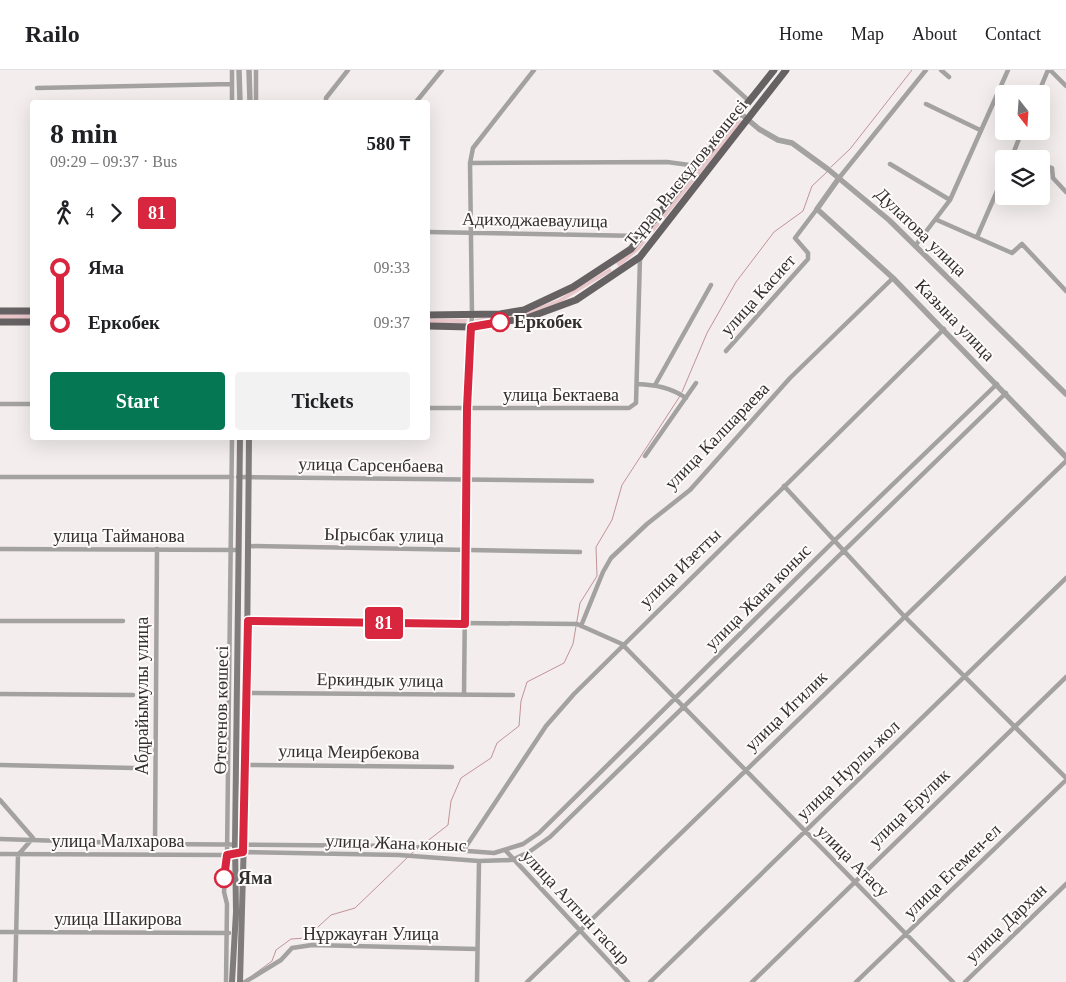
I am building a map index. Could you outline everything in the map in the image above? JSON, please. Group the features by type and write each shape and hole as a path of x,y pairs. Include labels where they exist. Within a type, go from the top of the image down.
{"main road":[{"name":"Тұрар Рыскұлов көшесі","path":"430,315 500,314 524,310 573,287 631,249 774,70"},
{"name":"Тұрар Рыскұлов көшесі","path":"430,326 471,327 527,318 576,300 640,257 786,70"},
{"path":"611,262 618,272"},
{"path":"0,311 30,311"},
{"path":"0,322 30,322"},
{"name":"Өтегенов көшесі","path":"232,982 235,934 237,560 234,550 235,477 240,440"},
{"name":"Өтегенов көшесі","path":"240,982 246,764 249,440"}],"street":[{"path":"232,70 232,100"},
{"path":"239,70 240,100"},
{"path":"249,70 250,100"},
{"path":"256,70 256,100"},
{"path":"326,100 348,70"},
{"path":"418,100 442,70"},
{"path":"464,695 467,408 472,315 470,163 473,148 534,70"},
{"path":"714,70 749,101"},
{"path":"817,209 839,178 926,70"},
{"path":"941,70 949,77"},
{"path":"915,246 937,220 950,200 1008,70"},
{"path":"1042,85 1049,70 1066,86"},
{"path":"36,88 232,84"},
{"path":"926,104 980,130"},
{"name":"Дулатова улица","path":"740,113 778,140 792,143 839,178 882,214 1066,394"},
{"path":"470,163 667,162 698,166"},
{"path":"890,164 950,200"},
{"path":"1050,167 1052,168 1053,178 1066,192"},
{"path":"977,237 995,196"},
{"name":"Казына улица","path":"817,209 893,278 1066,457"},
{"name":"улица Касиет","path":"726,351 808,259 808,253 796,238 817,209"},
{"path":"937,220 1012,253 1022,244 1066,291"},
{"name":"Адиходжаеваулица","path":"430,232 643,236"},
{"name":"улица Бектаева","path":"430,408 629,408 636,403 640,257"},
{"name":"улица Калшараева","path":"579,625 602,572 611,558 647,524 690,490 790,378 893,278"},
{"path":"655,385 711,284"},
{"name":"улица Изетты","path":"463,850 546,726 622,644 944,329"},
{"path":"636,384 655,385 673,390 686,398"},
{"path":"644,456 696,384"},
{"name":"улица Жана коныс","path":"234,844 401,846 494,853 506,851 522,844 540,832 834,541 997,384"},
{"name":"улица Жана коныс","path":"235,855 243,852 399,855 479,861 512,860 530,852 550,837 1006,393"},
{"path":"0,404 30,404"},
{"path":"232,440 235,477"},
{"name":"улица Игилик","path":"527,982 578,930 1066,461"},
{"name":"улица Сарсенбаева","path":"0,477 249,477 592,481"},
{"path":"784,486 904,616 1066,779"},
{"name":"Ырысбак улица","path":"248,546 580,552"},
{"name":"улица Тайманова","path":"0,549 234,550"},
{"name":"Абдрайымулы улица","path":"154,844 157,549"},
{"path":"226,982 227,904 224,892 227,855 234,550"},
{"path":"237,560 248,560"},
{"name":"улица Нурлы жол","path":"650,982 1066,578"},
{"path":"0,621 123,621"},
{"path":"248,621 579,625"},
{"name":"улица Атасу","path":"579,625 622,644 953,982"},
{"name":"улица Ерулик","path":"752,982 1066,677"},
{"name":"Еркиндык улица","path":"246,693 513,695"},
{"path":"0,694 133,695"},
{"name":"улица Меирбекова","path":"246,764 452,767"},
{"path":"0,765 134,768"},
{"name":"улица Егемен-ел","path":"856,982 1066,779"},
{"path":"0,800 30,832 33,839 18,855 15,982"},
{"path":"540,832 550,837"},
{"name":"улица Малхарова","path":"0,839 154,844 234,844"},
{"name":"улица Алтын гасыр","path":"506,851 512,860 628,982"},
{"name":"улица Малхарова","path":"0,854 235,855"},
{"path":"477,982 479,861"},
{"name":"улица Дархан","path":"965,982 1066,884"},
{"name":"улица Шакирова","path":"0,932 235,934"},
{"name":"Нұржауған Улица","path":"245,982 281,960 292,948 312,946 477,948"}],"shaded area":[{"path":"739,119 742,121 640,249 619,267 616,263 638,247"},
{"path":"610,268 612,271 561,302 526,315 476,323 475,319 526,312 559,299"},
{"path":"0,314 30,314 30,319 0,319"},
{"path":"430,319 467,319 466,323 430,323"}],"waterway":[{"path":"831,167 850,149 912,70"},
{"path":"682,392 707,333 736,282 774,232 803,211 812,186 827,172"},
{"path":"421,846 448,825 451,801 461,778 491,758 497,743 519,726 521,701 527,682 564,663 573,644 580,603 597,576 596,547 612,520 622,485 680,396"},
{"path":"411,854 418,848"},
{"path":"253,975 272,961 276,950 291,939 306,938 331,915 355,908 408,857"}],"bus line":[{"name":"81","path":"224,878 227,855 243,852 248,621 465,624 467,408 471,327 500,322"}],"place":[{"name":"Еркобек","path":"500,322"},
{"name":"Яма","path":"224,878"}]}
